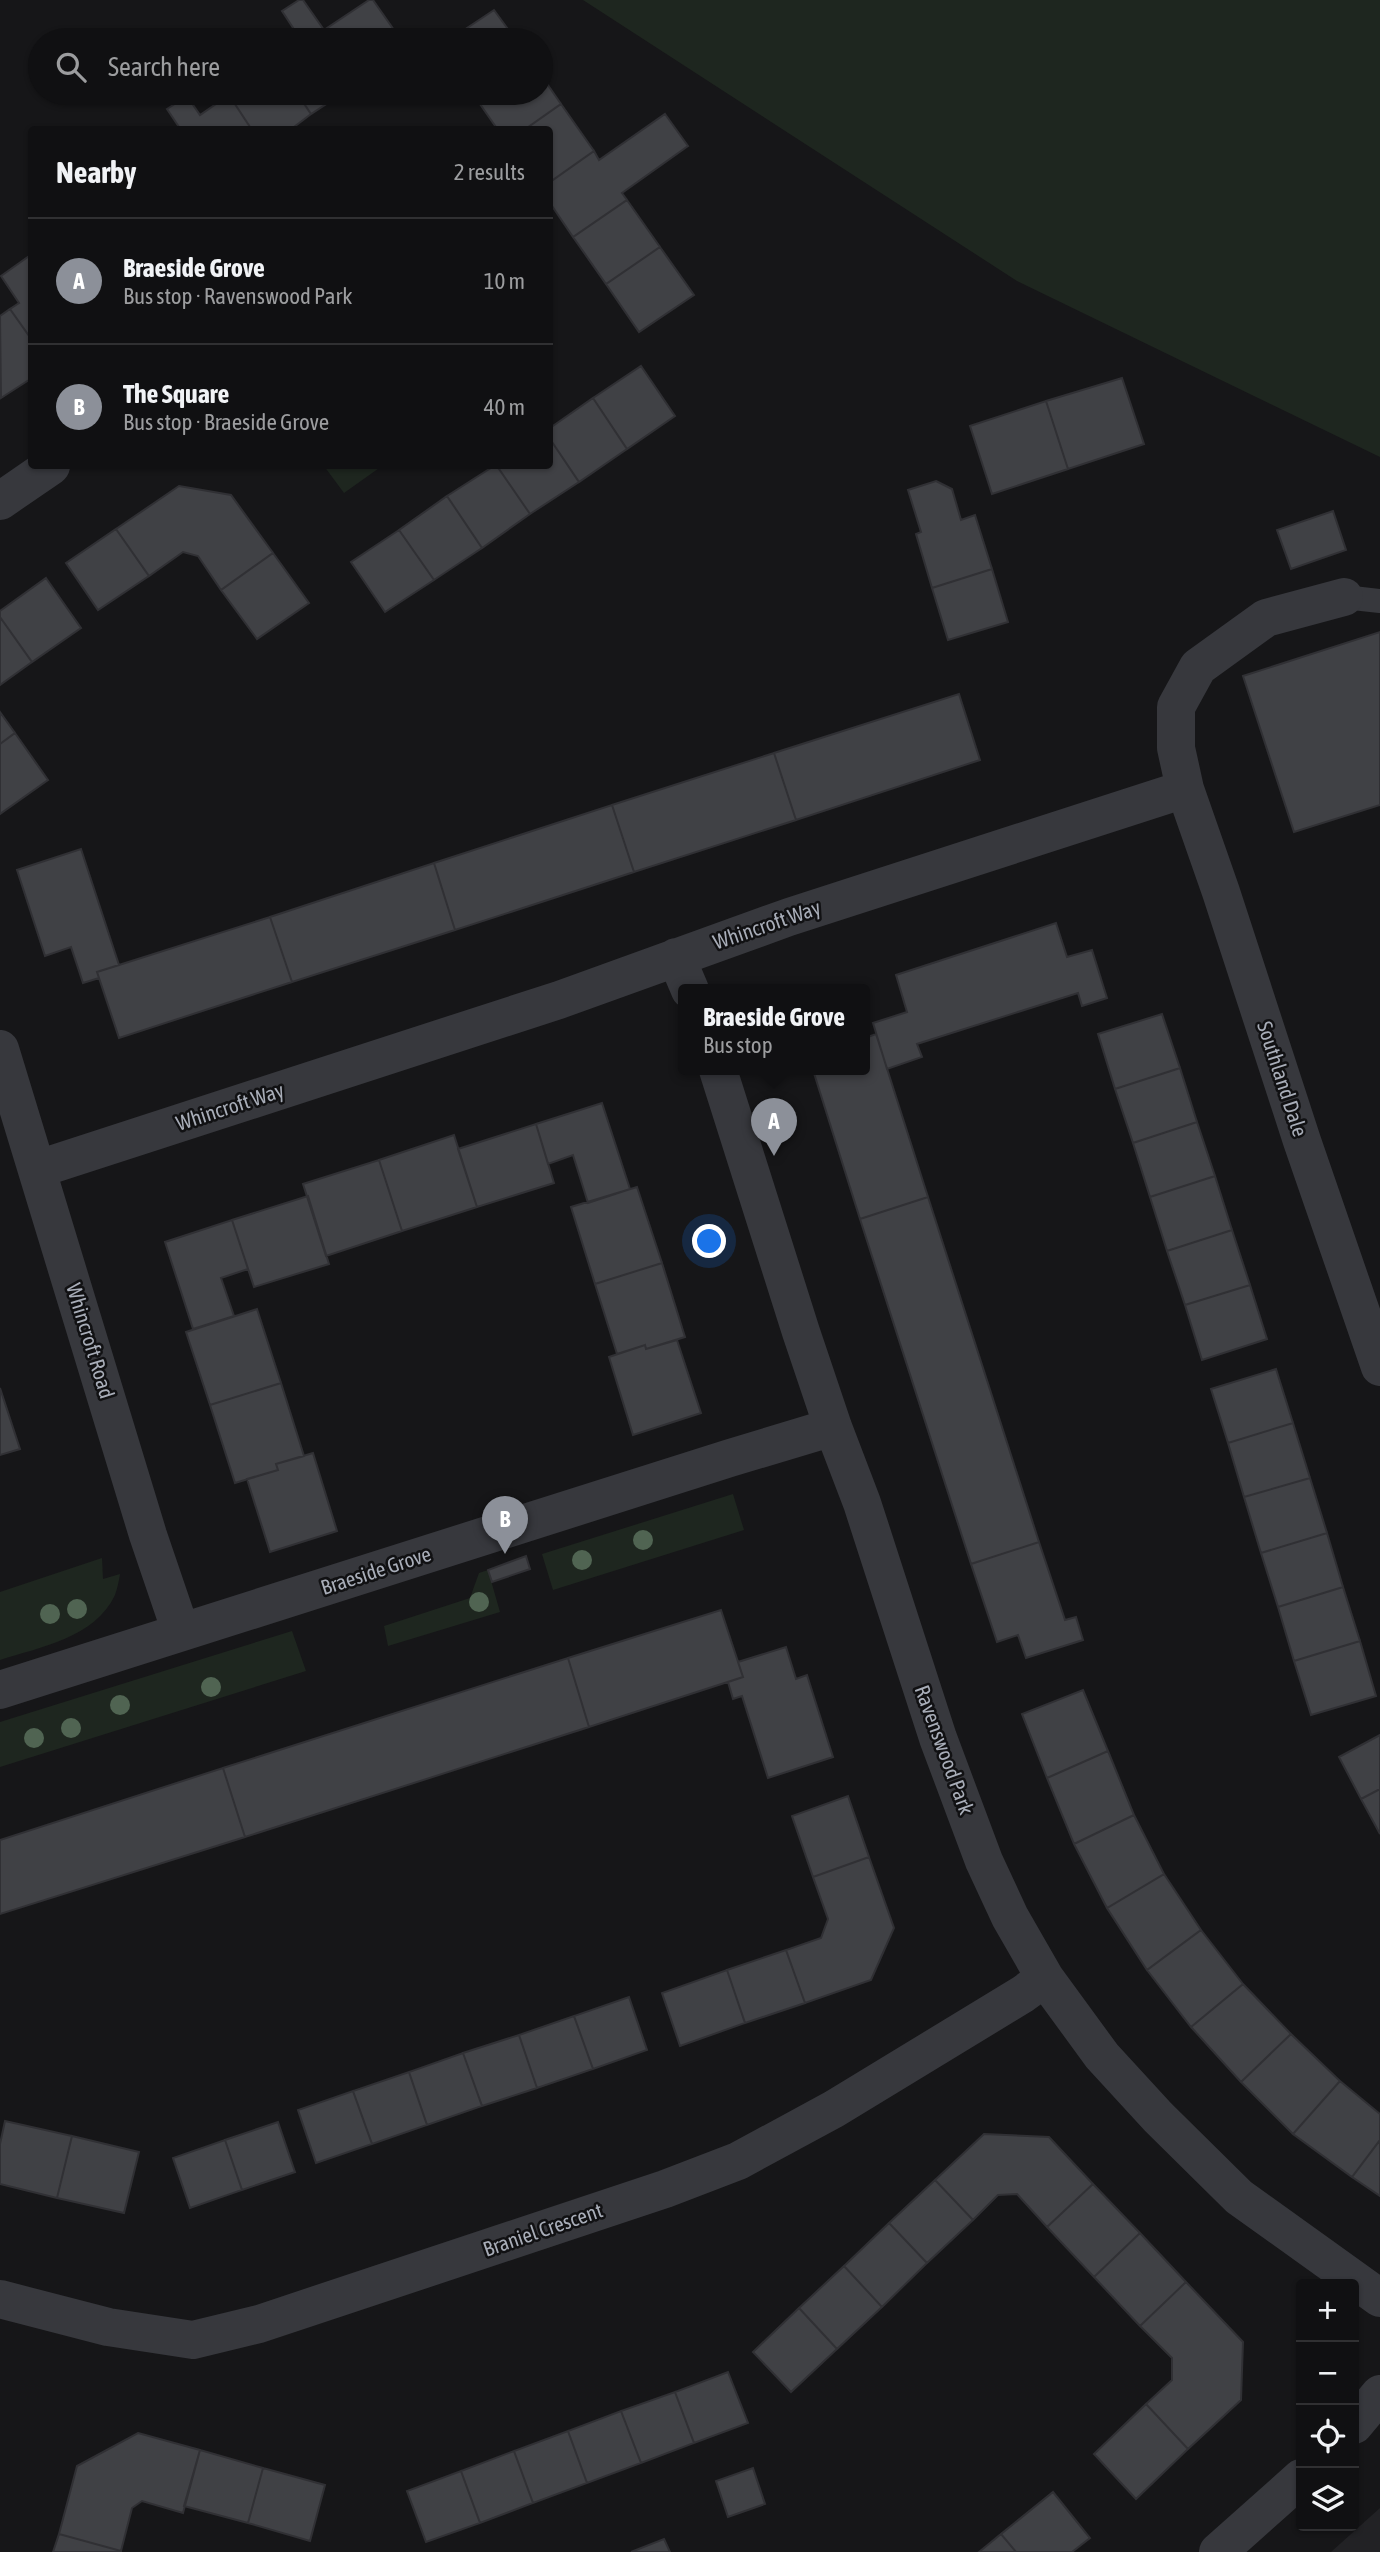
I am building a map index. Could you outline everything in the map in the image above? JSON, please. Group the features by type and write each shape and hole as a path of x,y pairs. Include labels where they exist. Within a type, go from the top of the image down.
{"street":[{"path":"0,501 47,469"},
{"path":"1185,789 1176,748 1176,707 1198,667 1266,618 1362,599"},
{"name":"Whincroft Way","path":"37,1168 559,1000 683,973 789,917 1185,789"},
{"name":"Southland Dale","path":"1185,789 1380,1367"},
{"name":"Whincroft Road","path":"0,1049 148,1535 181,1632"},
{"name":"Ravenswood Park","path":"720,1075 833,1427 862,1503 938,1738 975,1836 1010,1917 1045,1978 1102,2056 1158,2117 1239,2197 1380,2298"},
{"name":"Braeside Grove","path":"0,1690 833,1427"},
{"name":"Braniel Crescent","path":"0,2299 108,2326 193,2340 259,2324 666,2189 738,2161 834,2109 1045,1978"},
{"path":"1359,2419 1380,2394"},
{"path":"1218,2552 1296,2482"}],"shaded area":[{"path":"583,0 1380,0 1380,457 1017,281"},
{"path":"326,469 378,469 344,493"},
{"path":"733,1494 744,1530 553,1590 542,1554"},
{"path":"102,1558 103,1579 120,1574 115,1595 106,1610 80,1631 65,1639 0,1660 0,1592"},
{"path":"488,1570 500,1612 388,1646 384,1626 470,1598 479,1573"},
{"path":"292,1631 306,1671 0,1767 0,1722"},
{"path":"1380,2508 1380,2552 1331,2552 1354,2531 1359,2531 1359,2527"}],"building":[{"path":"303,0 323,28 293,28 282,11"},
{"path":"373,0 393,28 327,28"},
{"path":"494,10 507,28 467,28"},
{"path":"553,92 561,104 530,126 495,126 481,105 553,105"},
{"path":"561,104 594,151 553,180 553,126 530,126"},
{"path":"173,105 193,105 200,115 214,105 236,105 249,126 178,126 167,109"},
{"path":"236,105 305,105 311,114 295,126 249,126"},
{"path":"305,105 325,105 311,114"},
{"path":"665,114 688,146 622,193 627,200 573,237 553,207 553,180 594,151 599,160"},
{"path":"627,200 660,247 606,284 573,237"},
{"path":"660,247 694,295 639,332 606,284"},
{"path":"28,257 28,334 10,309 19,303 1,276"},
{"path":"10,309 28,334 28,381 1,398 0,316"},
{"path":"641,366 675,416 627,449 593,398"},
{"path":"1122,378 1144,444 1068,469 1046,401"},
{"path":"593,398 627,449 579,482 553,443 553,426"},
{"path":"1046,401 1068,469 992,494 970,426"},
{"path":"553,443 579,482 530,514 499,469 553,469"},
{"path":"489,469 499,469 530,514 482,548 447,496"},
{"path":"936,481 952,489 961,520 975,515 992,569 932,588 916,534 921,532 908,490"},
{"path":"179,486 231,495 273,553 221,590 198,556 183,552 149,576 116,529"},
{"path":"447,496 482,548 434,580 399,530"},
{"path":"1333,511 1346,550 1291,569 1277,530"},
{"path":"116,529 149,576 98,610 66,563"},
{"path":"399,530 434,580 385,612 351,562"},
{"path":"273,553 309,603 257,639 221,590"},
{"path":"992,569 1008,622 948,640 932,588"},
{"path":"46,578 81,628 32,662 0,617 0,611"},
{"path":"0,617 32,662 0,685"},
{"path":"1380,632 1380,805 1294,832 1243,676"},
{"path":"959,694 980,760 796,820 774,753"},
{"path":"0,712 15,733 0,744"},
{"path":"15,733 48,780 0,814 0,744"},
{"path":"774,753 796,820 634,872 612,805"},
{"path":"612,805 634,872 455,930 434,863"},
{"path":"81,849 119,965 97,972 99,978 83,983 71,947 45,956 17,870"},
{"path":"434,863 455,930 292,982 270,917"},
{"path":"270,917 292,982 119,1038 97,972"},
{"path":"1056,923 1067,957 1092,950 1107,998 1082,1006 1078,993 917,1044 922,1057 887,1069 873,1023 907,1012 896,975"},
{"path":"1162,1014 1180,1068 1115,1089 1098,1034"},
{"path":"876,1034 928,1197 860,1219 815,1075 870,1075 870,1036"},
{"path":"1180,1068 1197,1122 1133,1143 1115,1089"},
{"path":"602,1103 630,1189 588,1203 573,1155 548,1164 536,1124"},
{"path":"1197,1122 1215,1176 1150,1197 1133,1143"},
{"path":"536,1124 554,1183 477,1207 458,1149"},
{"path":"454,1135 477,1207 402,1231 379,1160"},
{"path":"379,1160 402,1231 326,1256 303,1184"},
{"path":"1215,1176 1232,1230 1167,1251 1150,1197"},
{"path":"637,1187 662,1263 595,1284 571,1207"},
{"path":"308,1196 329,1264 254,1287 232,1220"},
{"path":"928,1197 1039,1542 971,1564 860,1219"},
{"path":"232,1220 248,1269 221,1278 234,1316 193,1329 165,1242"},
{"path":"1232,1230 1250,1285 1185,1305 1167,1251"},
{"path":"662,1263 685,1337 646,1349 645,1345 617,1354 595,1284"},
{"path":"1250,1285 1267,1339 1202,1360 1185,1305"},
{"path":"257,1309 281,1383 210,1405 186,1332"},
{"path":"677,1340 701,1413 633,1435 609,1357 645,1345 646,1349"},
{"path":"1276,1369 1293,1423 1228,1443 1211,1389"},
{"path":"281,1383 304,1456 276,1464 278,1470 235,1483 210,1405"},
{"path":"0,1388 20,1449 0,1455"},
{"path":"1293,1423 1310,1478 1244,1497 1228,1443"},
{"path":"313,1453 337,1531 270,1552 247,1479 278,1470 276,1464"},
{"path":"1310,1478 1327,1533 1261,1553 1244,1497"},
{"path":"1327,1533 1343,1587 1278,1607 1261,1553"},
{"path":"1039,1542 1065,1620 1076,1617 1083,1640 1026,1658 1018,1635 997,1642 971,1564"},
{"path":"526,1556 530,1569 492,1582 488,1570"},
{"path":"1343,1587 1360,1641 1294,1661 1278,1607"},
{"path":"721,1610 743,1677 589,1727 568,1658"},
{"path":"1360,1641 1376,1696 1311,1715 1294,1661"},
{"path":"786,1647 796,1679 807,1675 833,1757 768,1778 742,1696 733,1699 728,1682 743,1677 738,1662"},
{"path":"568,1658 589,1727 245,1837 223,1768"},
{"path":"1083,1690 1108,1751 1047,1778 1022,1714"},
{"path":"1380,1735 1380,1789 1361,1799 1339,1757"},
{"path":"1108,1751 1134,1815 1074,1844 1047,1778"},
{"path":"223,1768 245,1837 0,1914 0,1840"},
{"path":"1380,1789 1380,1834 1361,1799"},
{"path":"848,1796 869,1857 813,1877 792,1816"},
{"path":"1134,1815 1164,1874 1107,1908 1074,1844"},
{"path":"869,1857 894,1928 871,1980 805,2003 786,1950 821,1938 828,1919 813,1877"},
{"path":"1164,1874 1201,1930 1147,1970 1107,1908"},
{"path":"1201,1930 1243,1984 1191,2027 1147,1970"},
{"path":"786,1950 805,2003 745,2023 727,1970"},
{"path":"727,1970 745,2023 680,2046 662,1993"},
{"path":"1243,1984 1291,2034 1241,2082 1191,2027"},
{"path":"629,1997 647,2050 593,2069 574,2016"},
{"path":"574,2016 593,2069 537,2088 519,2035"},
{"path":"1291,2034 1340,2081 1293,2134 1241,2082"},
{"path":"519,2035 537,2088 482,2106 463,2053"},
{"path":"463,2053 482,2106 427,2125 409,2072"},
{"path":"409,2072 427,2125 372,2144 353,2091"},
{"path":"1340,2081 1380,2114 1380,2140 1352,2177 1293,2134"},
{"path":"353,2091 372,2144 316,2163 298,2110"},
{"path":"5,2121 72,2136 57,2198 0,2184 0,2144"},
{"path":"278,2122 295,2172 242,2190 225,2140"},
{"path":"984,2134 1049,2137 1093,2184 1047,2227 1017,2194 998,2195 973,2220 935,2180"},
{"path":"72,2136 139,2152 124,2213 57,2198"},
{"path":"225,2140 242,2190 190,2208 173,2158"},
{"path":"1380,2140 1380,2196 1352,2177"},
{"path":"935,2180 973,2220 927,2263 889,2223"},
{"path":"1093,2184 1140,2233 1094,2277 1047,2227"},
{"path":"889,2223 927,2263 882,2307 844,2266"},
{"path":"1140,2233 1186,2282 1140,2326 1094,2277"},
{"path":"844,2266 882,2307 837,2349 799,2308"},
{"path":"1186,2282 1243,2342 1241,2400 1188,2449 1146,2404 1172,2380 1172,2358 1140,2326"},
{"path":"799,2308 837,2349 791,2392 753,2352"},
{"path":"728,2372 748,2423 694,2443 675,2392"},
{"path":"675,2392 694,2443 641,2463 621,2411"},
{"path":"1146,2404 1188,2449 1136,2499 1094,2454"},
{"path":"621,2411 641,2463 587,2483 568,2431"},
{"path":"568,2431 587,2483 533,2503 514,2451"},
{"path":"138,2433 200,2450 183,2513 142,2501 132,2508 121,2551 59,2534 77,2466"},
{"path":"200,2450 263,2468 248,2523 184,2506"},
{"path":"514,2451 533,2503 480,2523 461,2471"},
{"path":"263,2468 325,2485 310,2541 248,2523"},
{"path":"753,2468 765,2504 728,2517 716,2481"},
{"path":"461,2471 480,2523 426,2542 407,2491"},
{"path":"1053,2492 1090,2538 1072,2552 1016,2552 1001,2534"},
{"path":"59,2534 121,2551 121,2552 53,2552"},
{"path":"1001,2534 1016,2552 979,2552"},
{"path":"664,2539 670,2552 631,2552"}],"place":[{"name":"Braeside Grove","path":"774,1156"},
{"name":"The Square","path":"505,1554"}]}
